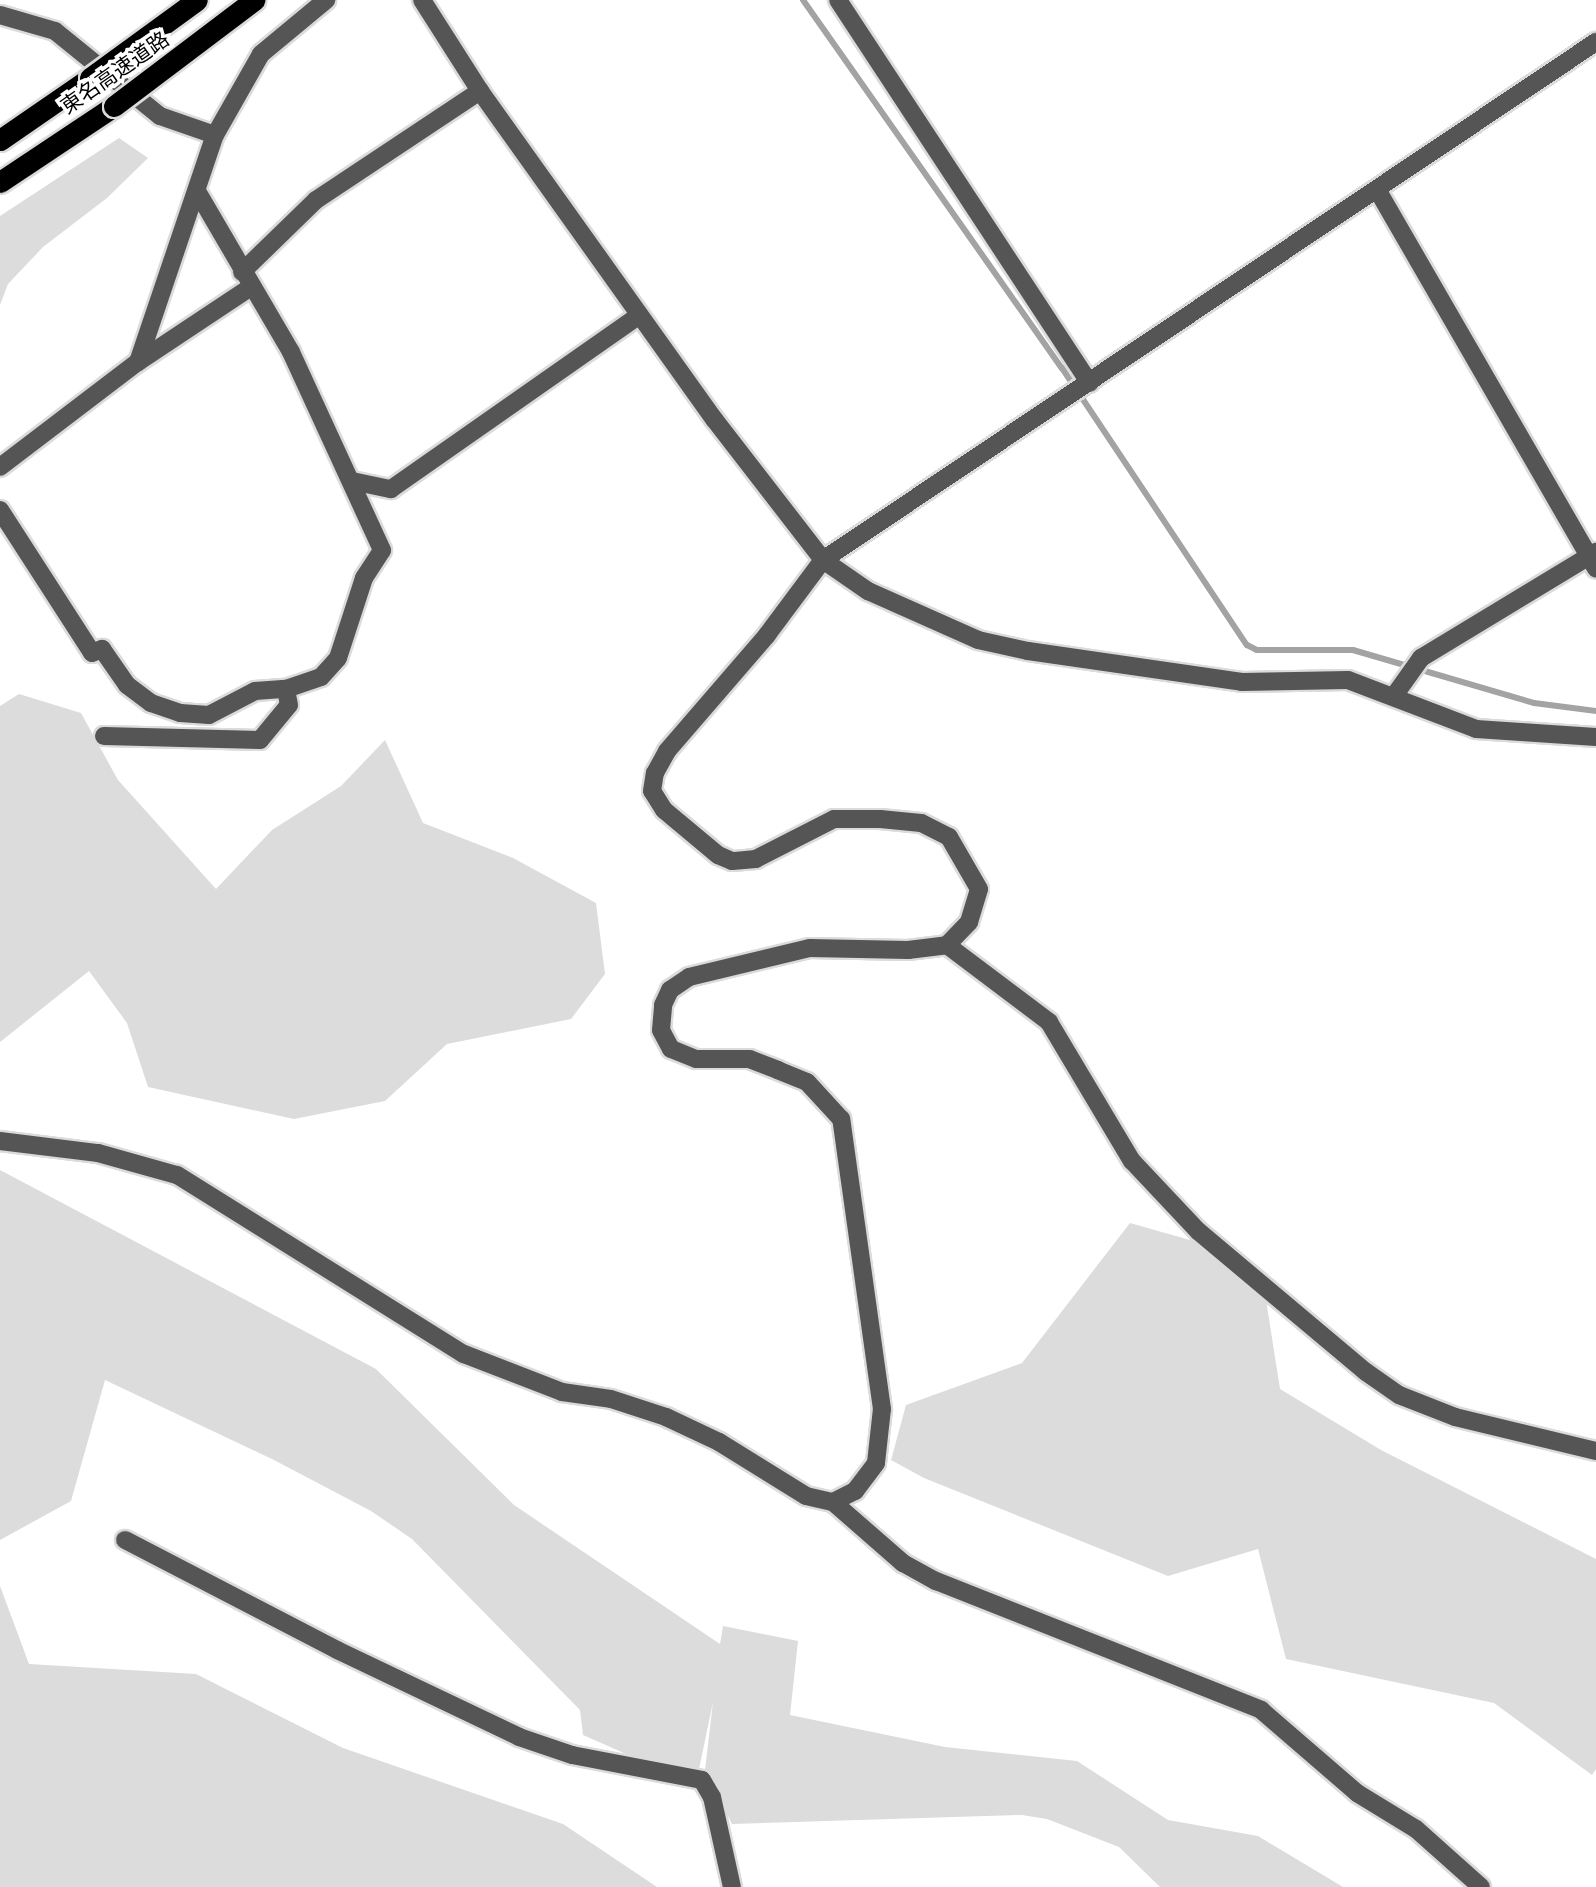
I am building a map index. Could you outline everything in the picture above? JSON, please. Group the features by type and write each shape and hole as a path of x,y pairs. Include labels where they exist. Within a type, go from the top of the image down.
{"highway":[{"name":"東名高速道路","path":"0,140 197,0"},
{"name":"東名高速道路","path":"0,182 114,106 254,0"}],"street":[{"path":"138,362 198,192 215,135 261,54 326,0"},
{"path":"422,0 480,91 638,316 823,559 868,591 978,640 1177,675 1242,682 1348,680 1398,690 1476,729 1596,737"},
{"path":"838,0 1089,384"},
{"path":"0,15 55,31 160,116 215,135"},
{"path":"833,1502 855,1492 876,1464 882,1409 841,1119 807,1082 778,1070 750,1059 696,1059 671,1049 661,1030 663,1005 670,990 689,977 810,948 908,950 947,945 969,922 979,889 949,837 920,823 834,819 756,859 732,861 718,855 664,810 652,791 655,773 667,751 767,635 823,559 1378,191 1596,42"},
{"path":"0,467 247,279 316,200 480,91"},
{"path":"1378,191 1593,560 1418,663 1398,690"},
{"path":"0,510 92,653 102,649 127,685 151,703 180,713 209,715 254,691 286,689 321,677 338,658 364,578 382,550 291,352 198,192"},
{"path":"352,481 391,489 638,316"},
{"path":"104,736 260,740 289,705 286,689"},
{"path":"947,945 1049,1021 1132,1161 1198,1231 1366,1372 1399,1395 1455,1417 1596,1451"},
{"path":"0,1141 98,1153 177,1175 464,1354 562,1392 611,1399 666,1417 719,1442 806,1496 833,1502 903,1563 936,1581 1261,1710 1357,1793 1416,1829 1481,1887"},
{"path":"125,1539 337,1650 519,1737 572,1755 702,1780 712,1797 732,1887"}],"shaded area":[{"path":"119,138 148,158 107,198 43,247 8,284 0,305 0,216"},
{"path":"19,694 81,713 118,780 216,889 272,830 341,786 385,740 423,823 513,858 596,903 605,974 571,1019 447,1044 385,1101 294,1119 148,1087 127,1023 89,971 0,1042 0,706"},
{"path":"0,1170 376,1369 514,1505 720,1644 723,1626 798,1641 790,1715 945,1747 1077,1761 1168,1820 1258,1836 1343,1887 1160,1887 1119,1847 1047,1819 1022,1815 732,1824 705,1770 713,1702 697,1779 660,1769 583,1735 580,1710 412,1539 371,1511 272,1459 105,1380 71,1501 0,1540"},
{"path":"1130,1223 1197,1242 1240,1278 1264,1287 1280,1389 1381,1450 1596,1559 1596,1769 1592,1775 1494,1703 1286,1659 1258,1549 1168,1576 924,1478 891,1460 906,1405 1022,1363"},
{"path":"0,1586 29,1664 196,1674 343,1748 563,1824 657,1887 0,1887"}],"waterway":[{"path":"803,0 1062,368 1247,645 1257,650 1353,650 1534,703 1596,711"}]}
